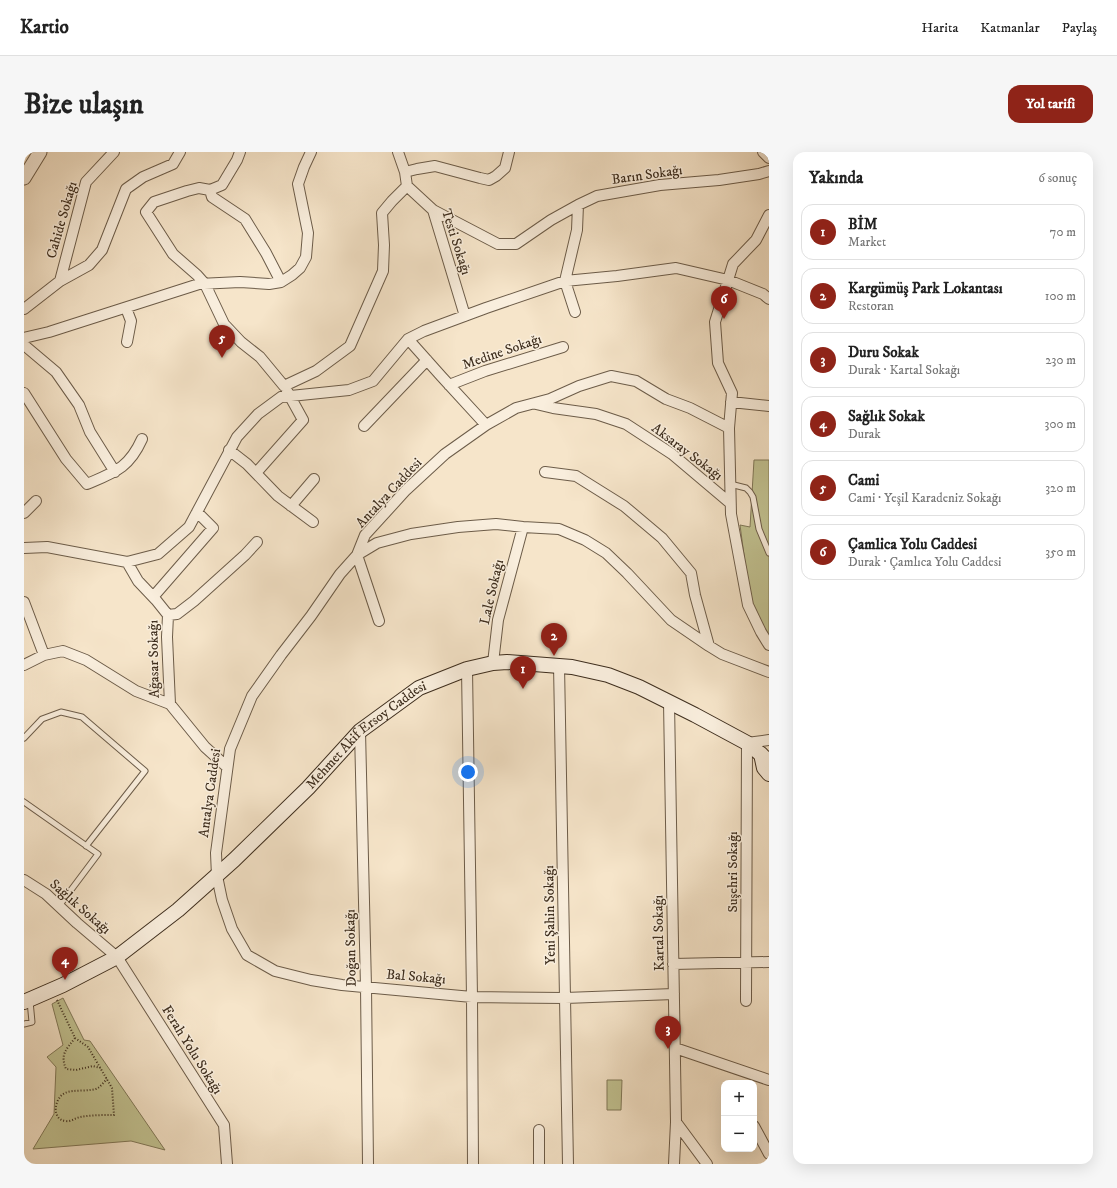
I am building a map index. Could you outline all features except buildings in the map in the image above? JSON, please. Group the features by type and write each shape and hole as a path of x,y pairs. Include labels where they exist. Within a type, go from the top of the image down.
{"main road":[{"name":"Mehmet Akif Ersoy Caddesi","path":"27,1001 117,957 178,910 217,876 308,788 360,731 420,688 467,669 493,663 507,662 572,667 608,675 639,687 747,743 765,758 764,768 769,774"}],"street":[{"path":"24,178 40,152"},
{"name":"Cahide Sokağı","path":"60,282 86,182 114,152"},
{"path":"24,308 60,282 89,265 102,250 126,189 143,177 173,164 180,152"},
{"path":"240,152 222,185 210,190 199,188 154,202 146,212 173,254 205,284 224,324 241,342 260,357 284,386 303,420 256,473"},
{"path":"24,338 49,332 199,284 240,282 269,284 281,282 292,275 300,268 306,257 308,233 298,184 304,166 311,152"},
{"path":"284,386 316,371 350,346 383,271 384,245 382,214 392,200 407,186 398,152"},
{"path":"404,172 435,166 489,180 505,168 509,152"},
{"path":"763,152 769,158"},
{"name":"Barın Sokağı","path":"433,210 498,244 516,244 551,220 597,196 660,185 746,176 759,174 769,170"},
{"name":"Testi Sokağı","path":"407,186 433,210 464,316"},
{"path":"210,190 212,197 245,219 266,253 281,282"},
{"path":"575,312 565,281 577,230 578,205"},
{"path":"769,215 756,240 733,264 715,322 718,363 732,393 729,428 731,514 748,605 769,645"},
{"path":"24,548 47,547 127,562 158,554 189,527 237,437 258,414 282,397 349,390 373,381 408,339 424,331 464,316 565,281 676,268 728,280 763,294 769,299"},
{"path":"126,308 131,321 127,342"},
{"path":"408,339 486,425"},
{"path":"24,345 56,372 79,405 90,432 114,472"},
{"name":"Medine Sokağı","path":"449,385 485,371 563,347"},
{"path":"364,426 427,360"},
{"name":"Antalya Caddesi","path":"217,876 216,853 230,749 252,696 280,655 340,574 357,555 365,535 406,490 445,454 486,425 516,408 550,399 579,386 611,376 636,381 666,399 690,408 729,428"},
{"path":"24,393 66,459 87,484 114,472 129,461 137,451 142,439"},
{"path":"731,402 769,406"},
{"name":"Aksaray Sokağı","path":"533,403 553,408 596,414 626,424 672,454 730,503"},
{"path":"229,450 247,464 278,496 313,522"},
{"path":"545,472 576,476 624,506 662,538 691,573 695,595 709,646"},
{"path":"291,506 314,479"},
{"path":"24,513 36,501"},
{"path":"153,597 213,528 197,512"},
{"path":"379,621 357,555 377,543 411,534 458,527 496,524 523,528 559,529 585,540 606,553 671,620 709,646 722,654 769,672"},
{"name":"Lale Sokağı","path":"493,663 498,620 523,528"},
{"path":"168,615 177,614 194,601 245,555 257,542"},
{"name":"Ağasar Sokağı","path":"24,666 44,655 62,651 86,660 136,691 170,704 167,637 168,615 138,581 127,562"},
{"path":"24,602 44,655"},
{"name":"Yeni Şahin Sokağı","path":"559,666 568,1164"},
{"path":"467,669 473,1164"},
{"name":"Kartal Sokağı","path":"669,702 676,1122 674,1164"},
{"path":"170,704 205,747 227,767"},
{"name":"Doğan Sokağı","path":"360,731 366,987 368,1164"},
{"path":"747,743 769,740"},
{"name":"Suşehri Sokağı","path":"746,1001 747,743"},
{"name":"Bal Sokağı","path":"217,876 222,900 232,929 247,955 275,971 312,980 342,985 472,997 565,998 674,994"},
{"name":"Sağlık Sokağı","path":"24,880 46,894 117,957"},
{"name":"Ferah Yolu Sokağı","path":"117,957 224,1125 227,1164"},
{"path":"673,964 769,962"},
{"path":"674,1048 748,1078 769,1080"},
{"path":"676,1122 707,1164"},
{"path":"539,1130 539,1164"},
{"path":"757,1132 768,1152"}],"lane":[{"path":"730,484 746,488 753,497 759,529 769,553"},
{"path":"24,738 42,719 61,712 82,717 145,771 86,846"},
{"path":"24,802 98,854 59,906"},
{"path":"24,1024 32,1022 27,1001"}],"path":[{"path":"53,989 75,1038 88,1047 100,1068 107,1079 112,1088 114,1115 79,1117 66,1122 61,1120 56,1114 56,1103 60,1096 66,1092 97,1089 107,1079"},
{"path":"75,1038 64,1053 63,1062 66,1069 76,1070 93,1066 100,1068"}],"green space":[{"path":"754,460 769,460 769,640 751,608 740,525 750,527"},
{"path":"63,998 84,1040 90,1041 165,1150 131,1141 33,1149 54,1114 56,1067 47,1057 63,1045 52,1004"},
{"path":"607,1080 622,1080 621,1110 607,1110"}],"place":[{"name":"Çamlica Yolu Caddesi","path":"724,319"},
{"name":"Cami","path":"222,358"},
{"name":"Kargümüş Park Lokantası","path":"554,656"},
{"name":"BİM","path":"523,689"},
{"name":"Sağlık Sokak","path":"65,980"},
{"name":"Duru Sokak","path":"668,1049"}]}
